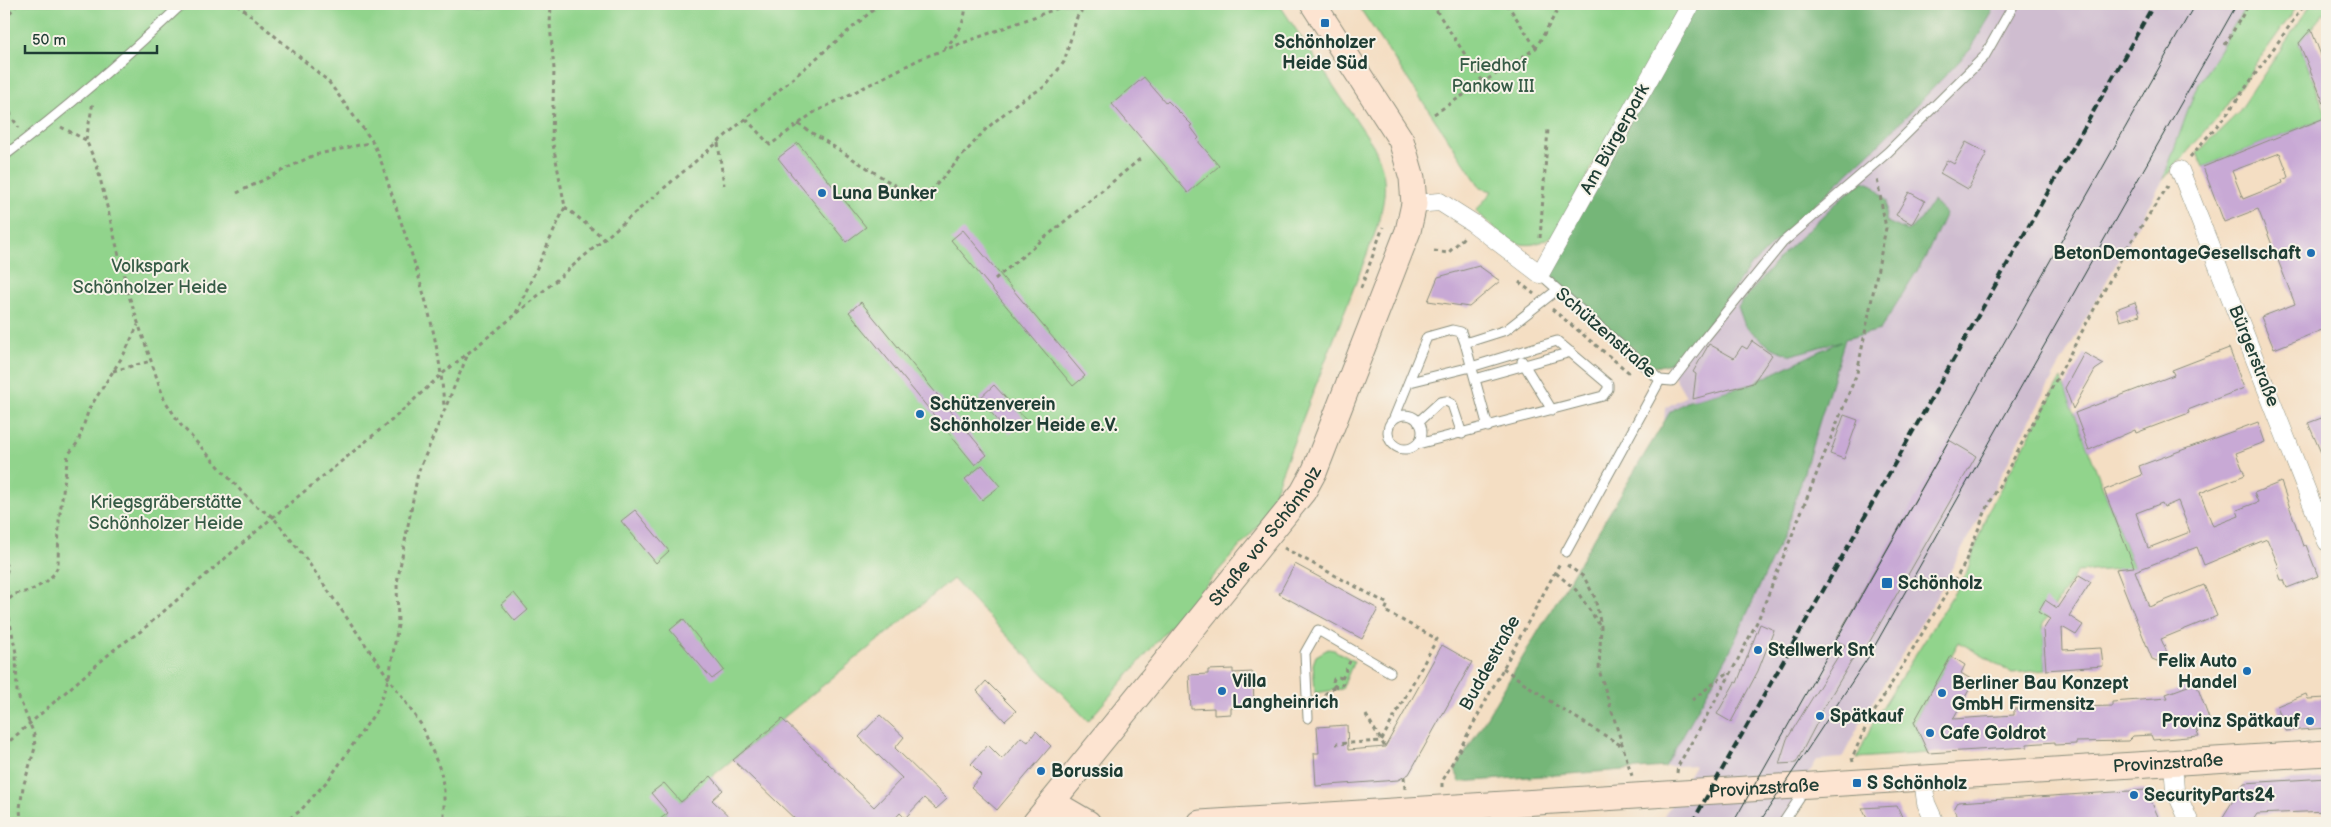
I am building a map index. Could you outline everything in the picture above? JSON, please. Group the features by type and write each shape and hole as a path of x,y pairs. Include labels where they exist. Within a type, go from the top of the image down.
{"main road":[{"name":"Straße vor Schönholz","path":"1043,817 1303,492 1315,470 1408,231 1414,204 1412,178 1401,140 1313,4"},
{"name":"Provinzstraße","path":"1200,823 2327,753"},
{"path":"1043,817 1088,823"}],"street":[{"name":"Am Bürgerpark","path":"1540,274 1690,4"},
{"name":"Bürgerstraße","path":"2180,170 2327,542"},
{"name":"Schützenstraße","path":"1414,204 1440,202 1474,223 1540,274"},
{"path":"2173,764 2175,790 2190,823"},
{"path":"1923,778 1926,803 1935,823"}],"lane":[{"path":"4,156 95,84 182,4"},
{"path":"1660,380 1672,381 1783,242 1874,165 1984,57 2014,4"},
{"name":"Schützenstraße","path":"1540,274 1660,380 1566,552"},
{"path":"1465,343 1506,330 1557,290"},
{"path":"1410,382 1471,367 1557,341 1605,379 1608,384 1608,389 1604,396 1462,434 1418,444 1408,450 1401,450 1392,444 1389,439 1388,428 1410,382 1428,337 1452,330 1461,332 1465,343 1471,367 1488,427"},
{"path":"1475,379 1571,352"},
{"path":"1517,354 1552,410"},
{"path":"1418,422 1440,402 1446,401 1452,404 1462,434"},
{"path":"1394,418 1410,416 1418,422 1422,436 1418,444"},
{"path":"1308,718 1305,653 1318,630 1390,672"},
{"path":"1784,823 1799,799 1802,786"}],"path":[{"path":"4,19 18,4"},
{"path":"237,4 328,81 373,142 382,164 434,328 442,374 444,411"},
{"path":"514,316 565,207 552,139 554,70 550,25 551,4"},
{"path":"4,746 116,648 141,631 273,517 392,420 442,374 514,316 880,4"},
{"path":"942,51 957,35 965,18 966,4"},
{"path":"746,119 770,144 813,113 922,58 1069,4"},
{"path":"798,124 921,202 986,128 1018,102 1046,86 1064,62 1077,17 1088,4"},
{"path":"1432,4 1483,82"},
{"path":"1508,4 1536,48"},
{"path":"1434,114 1536,48 1561,4"},
{"path":"2225,45 2249,4"},
{"path":"1852,758 1868,722 1964,565 1986,510 2127,248 2160,196 2227,114 2305,4"},
{"path":"4,81 11,116 26,139"},
{"path":"95,84 86,140 105,192 129,296 164,399 180,424 256,506 273,517 389,677 422,726 435,755 444,791 444,823"},
{"path":"49,121 86,140"},
{"path":"1540,274 1540,221 1548,129"},
{"path":"237,193 314,155 373,142"},
{"path":"718,142 724,185"},
{"path":"995,279 1140,158"},
{"path":"1677,772 1678,766 1733,669 1758,620 1858,373 1886,228 1874,165"},
{"path":"565,207 605,239"},
{"path":"1360,290 1383,227"},
{"path":"1434,251 1448,254 1464,237"},
{"path":"1529,290 1643,384 1652,395"},
{"path":"21,823 20,808 23,787 35,748 30,722 17,693 16,654 6,602 15,594 30,591 46,582 54,574 58,566 59,520 68,454 78,442 89,409 124,354 138,325"},
{"path":"285,822 300,810 328,779 377,710 389,677 398,626 397,583 418,473 468,353"},
{"path":"112,371 151,361"},
{"path":"1284,548 1388,604 1385,611 1437,639 1381,741"},
{"name":"Buddestraße","path":"1442,788 1443,779 1566,552"},
{"path":"1561,562 1584,577 1595,598 1601,626 1599,670 1633,777"},
{"path":"4,563 8,567 4,582 9,598"},
{"path":"1556,573 1576,590 1601,626"},
{"path":"1503,668 1557,706 1623,746"},
{"path":"1692,700 1733,669"},
{"path":"1321,708 1325,694 1335,686"},
{"path":"1366,715 1385,747"},
{"path":"1336,744 1381,741"},
{"path":"1404,777 1405,789"},
{"path":"1636,823 1637,817"},
{"path":"285,822 293,823"}],"shaded area":[{"path":"1714,4 2247,4 2195,91 2163,180 2052,379 1932,606 1865,714 1842,758 1817,760 1795,796 1788,823 1660,823 1695,765 1645,768 1665,408 1686,396 1659,350"}],"green space":[{"name":"Volkspark Schönholzer Heide","path":"4,4 1279,4 1373,145 1379,158 1384,180 1383,201 1374,236 1275,490 1281,499 1088,721 953,579 655,823 4,823"},
{"name":"Friedhof Pankow III","path":"1357,4 1682,4 1555,234 1543,241 1521,244 1503,235 1476,211 1492,191 1481,188"},
{"path":"1695,4 1989,4 1992,13 1970,50 1876,147 1751,265 1683,360 1655,367 1552,279 1553,262"},
{"path":"2247,4 2299,4 2221,113 2163,180 2195,91"},
{"path":"2311,4 2327,4 2327,19 2324,13 2299,43 2327,117 2203,167 2197,153 2238,113"},
{"path":"1863,181 1873,185 1887,201 1885,221 1907,231 1919,222 1933,201 1946,213 1925,258 1880,330 1845,339 1787,527 1728,655 1665,767 1460,782 1455,770 1670,412 1689,400 1749,385 1841,341 1791,355 1770,347 1745,326 1738,307 1781,256 1839,200"},
{"path":"2061,378 2134,568 2077,572 2043,624 2046,670 2012,673 1959,642 1914,722 1928,753 1857,758 1873,722 1966,574 1988,511"},
{"path":"1328,649 1334,650 1354,661 1342,689 1315,693 1313,664 1316,656"}],"building":[{"path":"2311,29 2327,71 2327,111 2299,43"},
{"path":"1144,77 1166,103 1168,101 1192,125 1190,126 1199,138 1197,140 1219,166 1188,193 1112,104"},
{"path":"2327,117 2327,328 2274,349 2261,317 2295,304 2258,209 2224,222 2203,167","holes":["2280,153 2289,177 2282,180 2283,183 2243,199 2232,171"]},
{"path":"1966,142 1987,153 1968,189 1940,173 1947,160 1954,164"},
{"name":"Luna Bunker","path":"798,143 866,227 846,242 778,158"},
{"path":"1909,192 1925,201 1912,224 1896,215"},
{"path":"963,230 1085,376 1073,386 951,240"},
{"path":"1479,266 1500,281 1469,307 1428,301 1438,277"},
{"path":"861,302 987,455 975,465 849,312"},
{"path":"2135,302 2140,315 2120,321 2116,309"},
{"path":"1752,341 1772,355 1753,383 1693,399 1696,374 1693,372 1709,344 1734,358 1742,346 1747,349"},
{"path":"2229,348 2244,388 2188,410 2189,413 2136,433 2135,430 2089,450 2075,413 2174,375 2172,370"},
{"path":"2084,353 2104,364 2095,370 2073,409 2065,388"},
{"path":"994,385 1026,420 1010,434 979,399"},
{"path":"1844,415 1858,420 1844,459 1830,454"},
{"path":"2327,416 2327,464 2326,464 2308,423"},
{"path":"2258,422 2265,442 2236,453 2245,475 2200,493 2213,526 2239,516 2237,510 2258,502 2254,493 2281,482 2303,546 2306,545 2318,576 2287,588 2284,580 2281,580 2277,569 2279,567 2267,539 2204,565 2197,547 2135,571 2149,607 2204,585 2217,616 2161,639 2169,657 2157,661 2152,659 2116,569 2134,567 2104,490 2142,475 2139,466","holes":["2178,501 2190,532 2148,548 2136,513 2162,503 2164,507"]},
{"path":"1949,440 1976,456 1862,655 1857,652 1820,714 1796,763 1779,764 1787,739 1845,645 1835,640"},
{"path":"982,465 1000,486 982,500 965,479"},
{"path":"635,510 669,551 656,563 621,521"},
{"path":"1295,564 1378,609 1362,639 1279,594"},
{"path":"2079,575 2091,582 2069,616 2083,625 2076,635 2062,627 2063,650 2101,648 2103,666 2046,670 2043,630 2050,619 2038,612 2045,600 2057,608"},
{"path":"514,593 528,610 515,621 501,604"},
{"path":"683,619 724,670 712,679 670,630"},
{"path":"1760,624 1774,630 1758,671 1731,722 1717,714 1735,682 1737,683"},
{"path":"1442,645 1472,662 1409,774 1398,780 1316,786 1314,753 1319,753 1317,727 1347,725 1348,750 1385,747"},
{"path":"1951,656 1965,665 1961,673 1974,681 1953,719 2014,715 2014,709 2112,706 2112,702 2168,698 2166,694 2196,683 2211,724 2196,729 2199,736 2153,740 2151,735 2133,736 2128,741 2076,742 2076,744 2055,745 2055,742 2027,744 2027,747 1928,753 1914,722"},
{"name":"Villa Langheinrich","path":"1233,669 1233,673 1253,672 1254,706 1231,708 1231,714 1214,715 1214,708 1191,709 1189,675 1208,674 1208,670"},
{"path":"986,681 1016,711 1005,721 977,691"},
{"path":"2306,694 2308,699 2327,698 2327,728 2286,731 2277,706"},
{"path":"880,715 904,737 895,748 947,799 936,809 924,798 905,818 900,813 891,823 799,823 733,760 782,719 874,807 902,778 859,737"},
{"path":"1036,731 1051,746 997,810 971,787 982,775 971,764 988,745 1002,759 1021,737 1028,742"},
{"path":"711,776 723,790 712,800 736,823 655,823 668,813 651,793 664,783 681,802"},
{"path":"2327,778 2327,811 2257,814 2251,823 2219,823 2244,783"},
{"path":"2146,790 2161,823 1961,823 1954,809 1958,802"},
{"path":"1897,806 1905,823 1869,823 1862,808"}],"tram line":[{"path":"1733,823 2195,4"},
{"path":"1759,823 1869,656 2237,4"}],"railway":[{"path":"1692,823 2154,4"}],"place":[{"name":"Schönholzer Heide Süd","path":"1325,23"},
{"name":"Luna Bunker","path":"822,193"},
{"name":"BetonDemontageGesellschaft","path":"2311,253"},
{"name":"Schützenverein Schönholzer Heide e.V.","path":"920,414"},
{"name":"Schönholz","path":"1887,583"},
{"name":"Stellwerk Snt","path":"1758,650"},
{"name":"Felix Auto Handel","path":"2247,671"},
{"name":"Villa Langheinrich","path":"1222,691"},
{"name":"Berliner Bau Konzept GmbH Firmensitz","path":"1942,693"},
{"name":"Spätkauf","path":"1820,716"},
{"name":"Provinz Spätkauf","path":"2310,721"},
{"name":"Cafe Goldrot","path":"1930,733"},
{"name":"Borussia","path":"1041,771"},
{"name":"S Schönholz","path":"1857,783"},
{"name":"SecurityParts24","path":"2134,795"}],"park label":[{"name":"Kriegsgräberstätte Schönholzer Heide","path":"166,512"}]}
